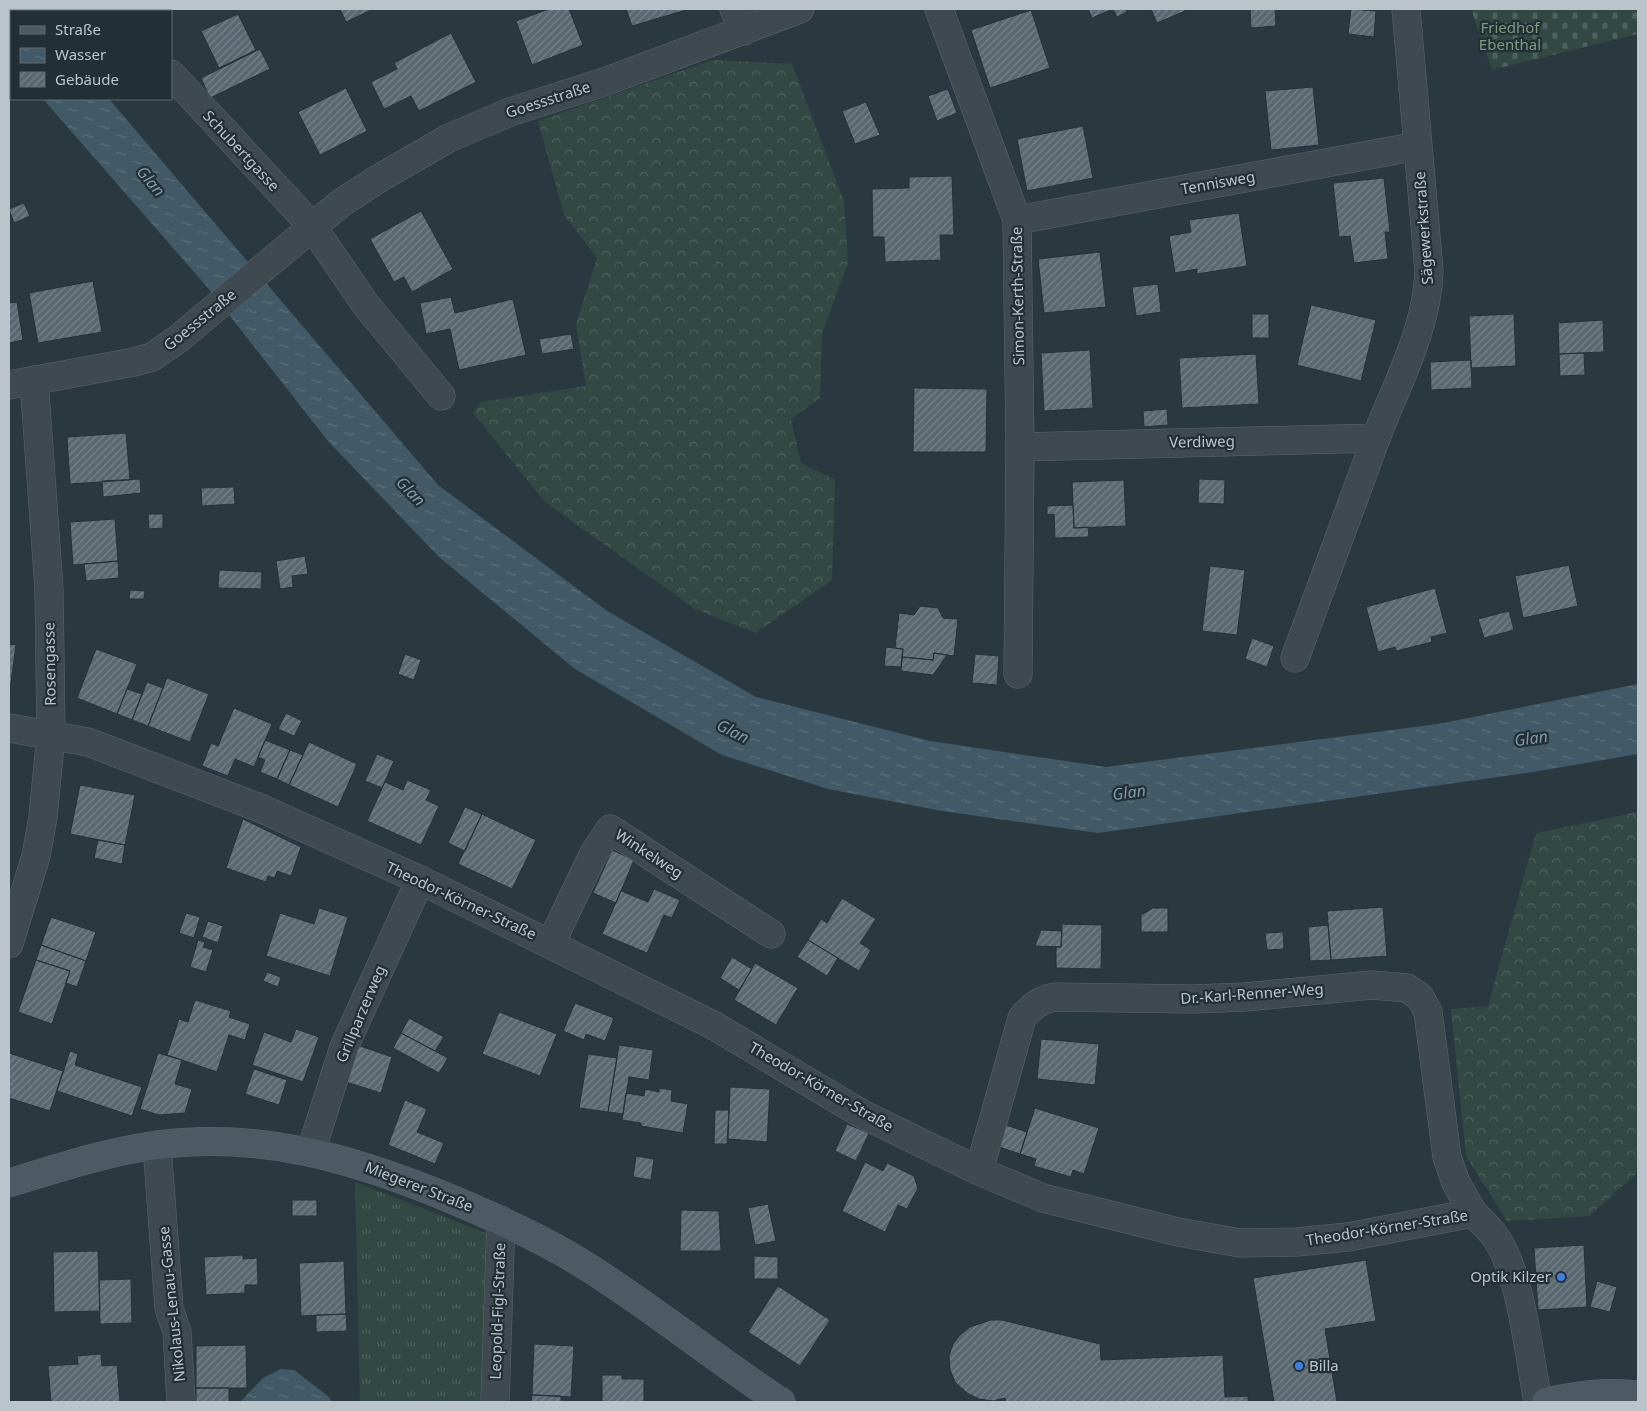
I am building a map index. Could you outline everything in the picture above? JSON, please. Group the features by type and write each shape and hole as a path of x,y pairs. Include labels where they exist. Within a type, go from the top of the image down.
{"main road":[{"name":"Miegerer Straße","path":"9,1183 94,1157 157,1145 261,1143 311,1151 379,1171 501,1220 587,1266 781,1402"},
{"path":"1546,1402 1584,1393 1614,1392 1638,1394"}],"street":[{"name":"Goessstraße","path":"21,382 134,362 152,357 178,339 312,226 378,179 476,125 604,82 739,20 800,9"},
{"name":"Simon-Kerth-Straße","path":"939,9 1017,220 1020,447"},
{"name":"Sägewerkstraße","path":"1376,438 1418,336 1428,296 1428,271 1406,9"},
{"name":"Schubertgasse","path":"172,75 312,226"},
{"name":"Tennisweg","path":"1017,220 1418,146"},
{"path":"312,226 366,305 441,396"},
{"name":"Rosengasse","path":"9,944 36,856 43,817 51,734 49,589 21,382"},
{"path":"1295,658 1376,438"},
{"name":"Verdiweg","path":"1020,447 1376,438"},
{"path":"1018,674 1020,447"},
{"name":"Theodor-Körner-Straße","path":"9,728 88,742 260,808 420,880 551,943 713,1025 862,1114 979,1171 1043,1198 1178,1232 1240,1243 1296,1242 1348,1237 1473,1213 1495,1236 1506,1257 1515,1281 1538,1402"},
{"name":"Winkelweg","path":"551,943 594,853 610,829 771,934"},
{"name":"Grillparzerweg","path":"311,1151 344,1047 420,880"},
{"name":"Dr.-Karl-Renner-Weg","path":"979,1171 1022,1018 1030,1008 1042,1000 1056,997 1192,999 1245,997 1372,985 1406,988 1420,997 1428,1012 1447,1157 1456,1183 1473,1213"},
{"name":"Nikolaus-Lenau-Gasse","path":"157,1145 169,1308 177,1332 181,1402"},
{"name":"Leopold-Figl-Straße","path":"495,1402 501,1220"}],"green space":[{"name":"Friedhof Ebenthal","path":"1471,9 1638,9 1638,34 1492,70"},
{"path":"713,60 792,64 844,201 848,263 822,333 820,398 791,419 801,463 835,480 832,580 756,633 695,609 545,502 473,413 481,402 586,386 576,324 597,258 564,215 538,121"},
{"path":"1638,812 1638,1151 1636,1174 1589,1216 1507,1221 1466,1156 1451,1009 1488,1006 1536,833"},
{"path":"355,1182 488,1234 483,1402 360,1402"}],"water":[{"path":"9,9 31,9 10,10 10,62"},
{"name":"Glan","path":"44,100 110,100 438,485 607,611 756,697 930,741 1106,767 1438,724 1638,684 1638,754 1533,772 1098,833 942,811 828,789 722,755 575,669 439,557 328,441 208,288"},
{"path":"281,1369 294,1370 329,1397 332,1402 240,1402 263,1378"}],"building":[{"path":"340,9 373,9 346,22"},
{"path":"549,9 569,9 583,45 532,65 516,21"},
{"path":"626,9 685,9 686,10 632,26"},
{"path":"1088,9 1113,9 1092,18"},
{"path":"1113,9 1126,9 1127,12 1117,17"},
{"path":"1151,9 1184,9 1185,11 1157,23"},
{"path":"1250,9 1275,9 1276,26 1251,28"},
{"path":"1351,9 1376,11 1374,37 1348,34"},
{"path":"1031,10 1050,68 990,88 971,30"},
{"path":"238,14 256,50 219,68 201,31"},
{"path":"451,33 476,82 419,111 411,96 384,109 371,82 397,69 394,63"},
{"path":"260,49 270,69 210,98 201,78"},
{"path":"1313,87 1319,145 1271,150 1265,91"},
{"path":"346,88 367,131 320,155 298,112"},
{"path":"948,89 957,113 937,121 928,96"},
{"path":"866,102 880,135 855,144 842,111"},
{"path":"1083,126 1093,178 1027,191 1017,139"},
{"path":"952,176 954,235 940,235 941,260 885,262 884,237 873,237 872,189 909,188 909,177"},
{"path":"1384,178 1390,232 1385,232 1388,259 1354,263 1350,236 1339,237 1333,183"},
{"path":"24,203 30,216 14,223 9,209"},
{"path":"421,211 453,269 412,292 404,277 394,282 370,239"},
{"path":"1239,213 1247,266 1197,274 1197,269 1175,273 1169,236 1191,232 1189,220"},
{"path":"1100,252 1106,307 1044,313 1038,259"},
{"path":"93,281 102,332 38,343 29,293"},
{"path":"1158,284 1161,312 1136,316 1132,287"},
{"path":"451,297 455,313 513,299 526,355 459,370 450,329 426,334 420,303"},
{"path":"17,302 23,340 9,343 9,303"},
{"path":"1311,305 1376,320 1361,381 1297,365"},
{"path":"1252,314 1269,314 1269,338 1252,338"},
{"path":"1514,314 1516,366 1471,368 1469,316"},
{"path":"1603,320 1604,352 1559,354 1558,323"},
{"path":"571,334 574,349 542,354 539,339"},
{"path":"1090,350 1093,408 1044,411 1041,353"},
{"path":"1584,353 1585,375 1560,376 1559,354"},
{"path":"1256,354 1259,404 1182,408 1179,358"},
{"path":"1471,360 1472,388 1431,390 1430,362"},
{"path":"914,388 987,389 986,452 913,452"},
{"path":"1167,409 1168,425 1144,427 1143,411"},
{"path":"126,433 130,480 70,484 67,437"},
{"path":"140,479 141,493 103,497 102,481"},
{"path":"1199,479 1225,480 1224,504 1198,503"},
{"path":"1124,480 1126,526 1074,528 1072,482"},
{"path":"234,487 235,504 202,506 201,488"},
{"path":"1073,505 1074,528 1088,527 1089,537 1055,538 1054,514 1047,515 1047,506"},
{"path":"148,514 163,514 163,528 149,529"},
{"path":"115,519 118,561 73,565 70,522"},
{"path":"305,556 308,574 292,576 293,587 280,589 276,561"},
{"path":"118,561 119,578 86,581 84,564"},
{"path":"1569,565 1578,606 1523,618 1515,576"},
{"path":"1210,566 1245,570 1237,635 1202,631"},
{"path":"219,570 262,572 261,589 218,588"},
{"path":"1435,588 1447,633 1431,637 1432,642 1396,651 1395,647 1378,652 1366,607"},
{"path":"130,590 145,591 144,599 129,599"},
{"path":"920,606 938,608 943,618 958,619 954,656 934,653 933,660 902,657 903,649 895,648 899,613 914,615"},
{"path":"1509,611 1514,630 1484,638 1478,619"},
{"path":"1252,638 1274,646 1267,667 1245,659"},
{"path":"9,644 16,645 10,690 9,690"},
{"path":"886,647 903,649 901,667 884,666"},
{"path":"96,649 137,664 117,714 77,698"},
{"path":"934,653 947,655 933,675 901,671 902,657 933,660"},
{"path":"405,654 421,660 414,680 398,674"},
{"path":"975,654 999,656 997,685 972,683"},
{"path":"167,678 209,694 190,742 148,726"},
{"path":"147,682 163,688 148,726 132,720"},
{"path":"127,689 142,694 132,720 117,714"},
{"path":"234,708 272,724 254,767 235,759 228,776 202,766 211,743 218,746"},
{"path":"286,713 302,721 294,736 278,729"},
{"path":"265,740 290,750 277,779 260,772 265,760 258,757"},
{"path":"309,742 357,764 338,807 289,785"},
{"path":"290,750 303,755 289,785 277,779"},
{"path":"377,754 394,761 382,788 365,781"},
{"path":"407,780 431,790 426,800 439,806 421,845 367,821 385,782 403,790"},
{"path":"80,785 135,795 125,845 70,834"},
{"path":"465,807 482,814 465,851 448,843"},
{"path":"482,814 536,840 512,889 458,864"},
{"path":"243,819 301,847 291,876 277,871 275,878 268,876 266,882 226,868"},
{"path":"98,840 125,845 122,864 94,858"},
{"path":"612,850 634,860 616,903 593,893"},
{"path":"654,889 680,900 672,918 664,915 647,953 602,934 621,891 648,902"},
{"path":"842,898 876,919 860,943 871,950 859,971 808,940 821,919 827,923"},
{"path":"1383,907 1387,956 1331,960 1327,911"},
{"path":"319,908 348,917 330,976 266,956 280,913 314,924"},
{"path":"1153,908 1168,908 1168,932 1141,932 1141,915"},
{"path":"186,913 200,917 194,938 179,933"},
{"path":"51,917 96,932 86,961 41,945"},
{"path":"208,921 223,926 218,943 202,937"},
{"path":"1062,924 1102,925 1101,969 1056,968 1056,947 1061,947"},
{"path":"1328,925 1331,960 1310,961 1308,927"},
{"path":"1041,930 1062,931 1061,947 1035,946"},
{"path":"1283,932 1284,949 1267,950 1265,933"},
{"path":"198,940 205,942 203,947 213,950 206,972 190,967"},
{"path":"808,940 838,958 827,976 797,957"},
{"path":"41,945 86,961 77,987 66,983 70,971 36,960"},
{"path":"732,957 752,969 739,990 720,978"},
{"path":"36,960 70,971 52,1024 18,1012"},
{"path":"755,963 798,988 776,1025 734,1000"},
{"path":"267,972 281,977 278,987 263,981"},
{"path":"195,1000 231,1011 229,1017 250,1024 245,1040 229,1035 217,1072 167,1055 179,1019 188,1022"},
{"path":"575,1003 614,1018 605,1041 586,1034 584,1040 563,1031"},
{"path":"499,1012 557,1034 540,1076 482,1054"},
{"path":"409,1018 444,1037 435,1051 401,1033"},
{"path":"296,1029 319,1037 303,1082 252,1065 264,1032 291,1042"},
{"path":"401,1033 448,1058 439,1073 393,1048"},
{"path":"1041,1039 1099,1044 1095,1085 1037,1079"},
{"path":"357,1045 392,1057 381,1093 346,1082"},
{"path":"619,1045 653,1050 649,1080 629,1077 623,1114 608,1112"},
{"path":"70,1051 78,1054 75,1065 142,1087 132,1116 57,1091"},
{"path":"9,1053 63,1071 50,1111 9,1098"},
{"path":"158,1053 182,1060 175,1084 192,1089 185,1113 159,1115 140,1109"},
{"path":"588,1054 617,1058 608,1112 579,1108"},
{"path":"254,1069 287,1080 279,1105 245,1094"},
{"path":"730,1087 770,1089 767,1142 728,1139"},
{"path":"659,1088 672,1090 671,1101 688,1104 683,1133 641,1126 641,1123 622,1120 626,1093 644,1096 645,1089 659,1092"},
{"path":"405,1100 427,1109 417,1132 444,1143 435,1164 388,1145"},
{"path":"1035,1108 1099,1128 1084,1174 1073,1170 1071,1177 1034,1166 1036,1159 1020,1154"},
{"path":"715,1110 729,1110 727,1144 714,1144"},
{"path":"847,1124 869,1133 856,1161 835,1151"},
{"path":"1006,1125 1027,1132 1020,1154 999,1147"},
{"path":"636,1156 654,1159 651,1180 633,1177"},
{"path":"865,1162 883,1171 887,1163 914,1176 918,1188 907,1209 898,1205 885,1232 842,1211"},
{"path":"292,1200 317,1200 317,1216 292,1216"},
{"path":"768,1204 776,1241 755,1245 748,1208"},
{"path":"681,1210 719,1211 721,1251 680,1251"},
{"name":"Optik Kilzer","path":"1584,1245 1587,1307 1538,1310 1534,1248"},
{"path":"98,1251 100,1311 54,1312 53,1252"},
{"path":"243,1255 243,1259 257,1258 258,1285 245,1285 245,1293 206,1295 204,1257"},
{"path":"754,1256 778,1257 778,1279 754,1279"},
{"name":"Billa","path":"1366,1260 1376,1321 1325,1329 1337,1402 1274,1402 1253,1278"},
{"path":"344,1261 346,1314 301,1316 299,1263"},
{"path":"131,1279 132,1323 100,1324 99,1280"},
{"path":"1597,1281 1617,1287 1610,1312 1590,1307"},
{"path":"778,1286 830,1320 800,1366 748,1332"},
{"path":"346,1314 347,1331 316,1332 316,1315"},
{"path":"991,1320 1002,1320 1100,1344 1101,1360 1223,1355 1225,1397 1248,1396 1248,1402 1006,1402 1005,1398 993,1401 979,1399 967,1393 955,1382 950,1370 949,1356 953,1344 960,1335 970,1327"},
{"path":"534,1344 574,1346 571,1397 532,1395"},
{"path":"246,1345 247,1388 196,1388 196,1346"},
{"path":"101,1354 102,1366 117,1365 120,1402 51,1402 48,1366 78,1364 77,1356"},
{"path":"602,1375 622,1375 622,1379 644,1379 644,1402 602,1402"},
{"path":"196,1388 229,1388 229,1402 196,1402"},
{"path":"532,1395 561,1396 561,1402 531,1402"}],"place":[{"name":"Optik Kilzer","path":"1561,1277"},
{"name":"Billa","path":"1299,1366"}]}
